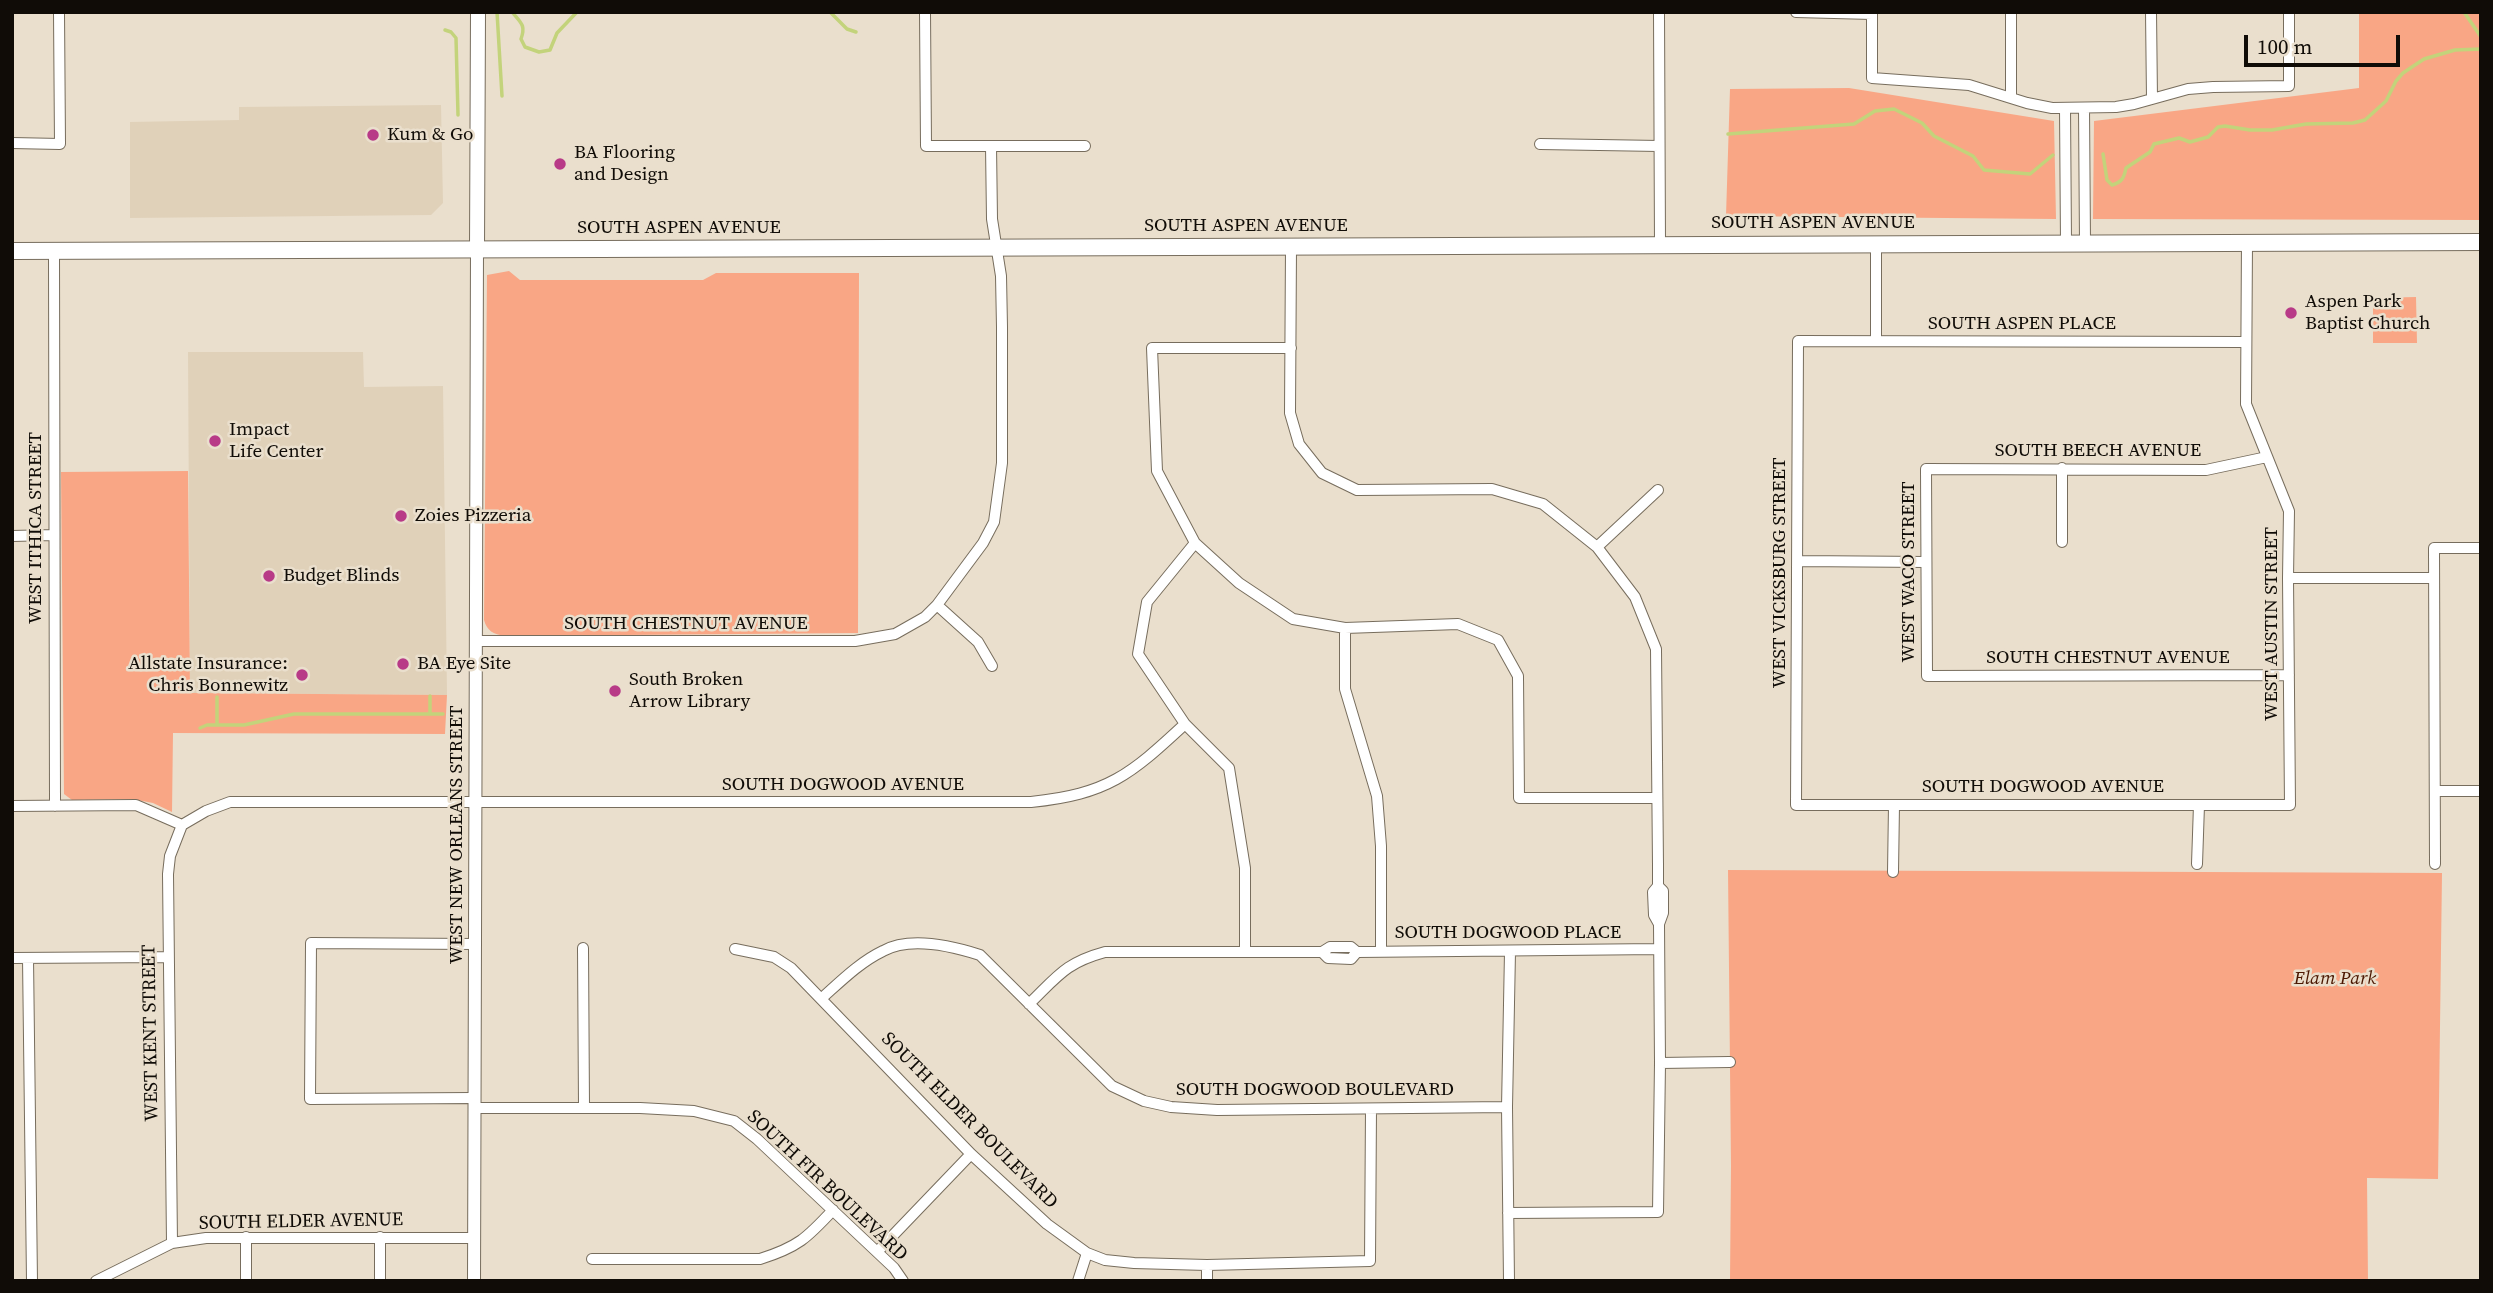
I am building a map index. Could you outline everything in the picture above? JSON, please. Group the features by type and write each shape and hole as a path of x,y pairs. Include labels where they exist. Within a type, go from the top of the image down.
{"main road":[{"name":"WEST NEW ORLEANS STREET","path":"477,250 478,12"},
{"name":"SOUTH ASPEN AVENUE","path":"12,251 2481,242"}],"street":[{"path":"12,144 60,144 59,12"},
{"path":"925,12 926,146 1085,146"},
{"path":"1659,12 1660,245"},
{"path":"1796,12 1872,13 1872,78 1969,85 2041,106 2084,108 2116,107 2201,88 2289,86 2288,12"},
{"path":"2011,12 2011,98"},
{"path":"2151,12 2152,99"},
{"path":"2065,107 2066,243"},
{"path":"2084,108 2085,243"},
{"path":"1541,145 1659,146"},
{"path":"991,146 992,219 1001,281 1002,463 995,520 983,543 937,605 978,642 992,666"},
{"name":"WEST AUSTIN STREET","path":"2246,242 2246,404 2289,511 2290,805"},
{"path":"1876,243 1876,341"},
{"path":"1291,247 1290,413 1299,444 1322,473 1357,490 1492,489 1543,504 1597,547 1635,597 1656,649 1658,886 1653,892 1654,915 1659,924 1658,1212 1508,1213"},
{"name":"WEST NEW ORLEANS STREET","path":"474,1281 477,250"},
{"name":"WEST ITHICA STREET","path":"54,251 55,806"},
{"name":"SOUTH ASPEN PLACE","path":"1798,341 2246,342"},
{"name":"WEST VICKSBURG STREET","path":"1796,805 1798,341"},
{"path":"1291,348 1152,348 1157,471 1195,542 1239,583 1293,619 1345,628 1458,624 1498,640 1518,676 1519,798 1657,798"},
{"name":"SOUTH BEECH AVENUE","path":"1926,469 2206,470 2267,457"},
{"path":"2062,468 2062,542"},
{"name":"WEST WACO STREET","path":"1926,469 1927,676"},
{"path":"1597,547 1658,490"},
{"path":"12,536 53,535"},
{"path":"1195,542 1147,602 1138,654 1185,724 1229,768 1245,868 1245,952"},
{"path":"2435,864 2434,548 2481,548"},
{"path":"1797,561 1926,562"},
{"path":"2288,578 2434,578"},
{"name":"SOUTH CHESTNUT AVENUE","path":"476,641 855,641 895,634 910,627 937,605"},
{"path":"1345,628 1345,689 1377,796 1381,846 1381,951"},
{"name":"SOUTH CHESTNUT AVENUE","path":"1927,676 2289,675"},
{"name":"SOUTH DOGWOOD AVENUE","path":"477,803 1058,800 1102,787 1123,776 1142,764 1185,724"},
{"path":"2435,791 2481,791"},
{"path":"12,806 136,805 182,825 206,811 230,802 477,803"},
{"name":"SOUTH DOGWOOD AVENUE","path":"1796,805 2290,805"},
{"path":"1893,872 1894,805"},
{"path":"2197,864 2199,805"},
{"name":"WEST KENT STREET","path":"172,1243 168,957 170,856 182,825"},
{"path":"475,1103 310,1099 311,943 476,944"},
{"name":"SOUTH DOGWOOD BOULEVARD","path":"822,998 857,968 885,949 915,944 952,946 980,955 1112,1086 1144,1101 1171,1107 1217,1110 1507,1107"},
{"name":"SOUTH DOGWOOD PLACE","path":"1029,1004 1068,966 1083,958 1105,952 1322,952 1330,947 1351,947 1357,952 1659,950"},
{"path":"583,948 584,1107"},
{"name":"SOUTH ELDER BOULEVARD","path":"735,949 774,957 791,968 971,1154 1046,1224 1087,1253 1105,1260 1207,1265 1370,1261 1371,1110"},
{"path":"1509,1281 1507,1107 1510,952"},
{"path":"12,958 168,957"},
{"path":"28,958 32,1281"},
{"path":"1660,1063 1730,1062"},
{"name":"SOUTH FIR BOULEVARD","path":"475,1103 694,1111 734,1121 757,1139 894,1268 903,1281"},
{"path":"877,1252 971,1154"},
{"path":"592,1259 760,1259 786,1251 805,1240 832,1210"},
{"path":"246,1237 246,1281"},
{"path":"380,1237 380,1281"},
{"name":"SOUTH ELDER AVENUE","path":"96,1281 172,1243 206,1238 474,1238"},
{"path":"1078,1281 1087,1253"},
{"path":"1207,1265 1207,1281"}],"shaded area":[{"path":"441,105 443,203 431,215 130,218 130,122 239,120 239,107"},
{"path":"188,352 363,352 364,387 443,386 447,695 190,693"}],"green space":[{"path":"2359,12 2481,12 2481,220 2093,219 2094,121 2359,88"},
{"path":"1849,88 2054,121 2056,219 1726,216 1730,89"},
{"path":"509,271 520,280 703,280 716,273 859,273 858,633 505,636 489,629 484,620 487,275"},
{"path":"2416,297 2417,343 2373,343 2373,298"},
{"path":"188,471 190,693 447,695 445,734 173,733 172,812 153,803 132,799 72,800 64,794 61,472"},
{"name":"Elam Park","path":"1728,870 2442,873 2438,1179 2367,1178 2368,1281 1730,1281"}],"waterway":[{"path":"497,12 502,96"},
{"path":"512,12 522,24 521,39 525,47 539,52 550,50 557,33 577,12"},
{"path":"830,12 847,29 856,32"},
{"path":"2464,12 2481,37"},
{"path":"445,30 456,38 458,115"},
{"path":"2103,154 2107,180 2112,185 2122,179 2126,168 2150,152 2154,144 2179,138 2190,142 2208,137 2218,127 2272,130 2306,124 2353,123 2365,120 2386,101 2403,73 2424,59 2455,50 2481,49"},
{"path":"1728,134 1854,124 1875,111 1894,109 1922,123 1934,136 1973,156 1984,170 2030,174 2053,155"},
{"path":"430,696 430,714"},
{"path":"217,697 217,725"},
{"path":"200,728 207,725 244,725 294,714 443,714"}],"place":[{"name":"Kum & Go","path":"373,135"},
{"name":"BA Flooring and Design","path":"560,164"},
{"name":"Aspen Park Baptist Church","path":"2291,313"},
{"name":"Impact Life Center","path":"215,441"},
{"name":"Zoies Pizzeria","path":"401,516"},
{"name":"Budget Blinds","path":"269,576"},
{"name":"BA Eye Site","path":"403,664"},
{"name":"Allstate Insurance: Chris Bonnewitz","path":"302,675"},
{"name":"South Broken Arrow Library","path":"615,691"}]}
